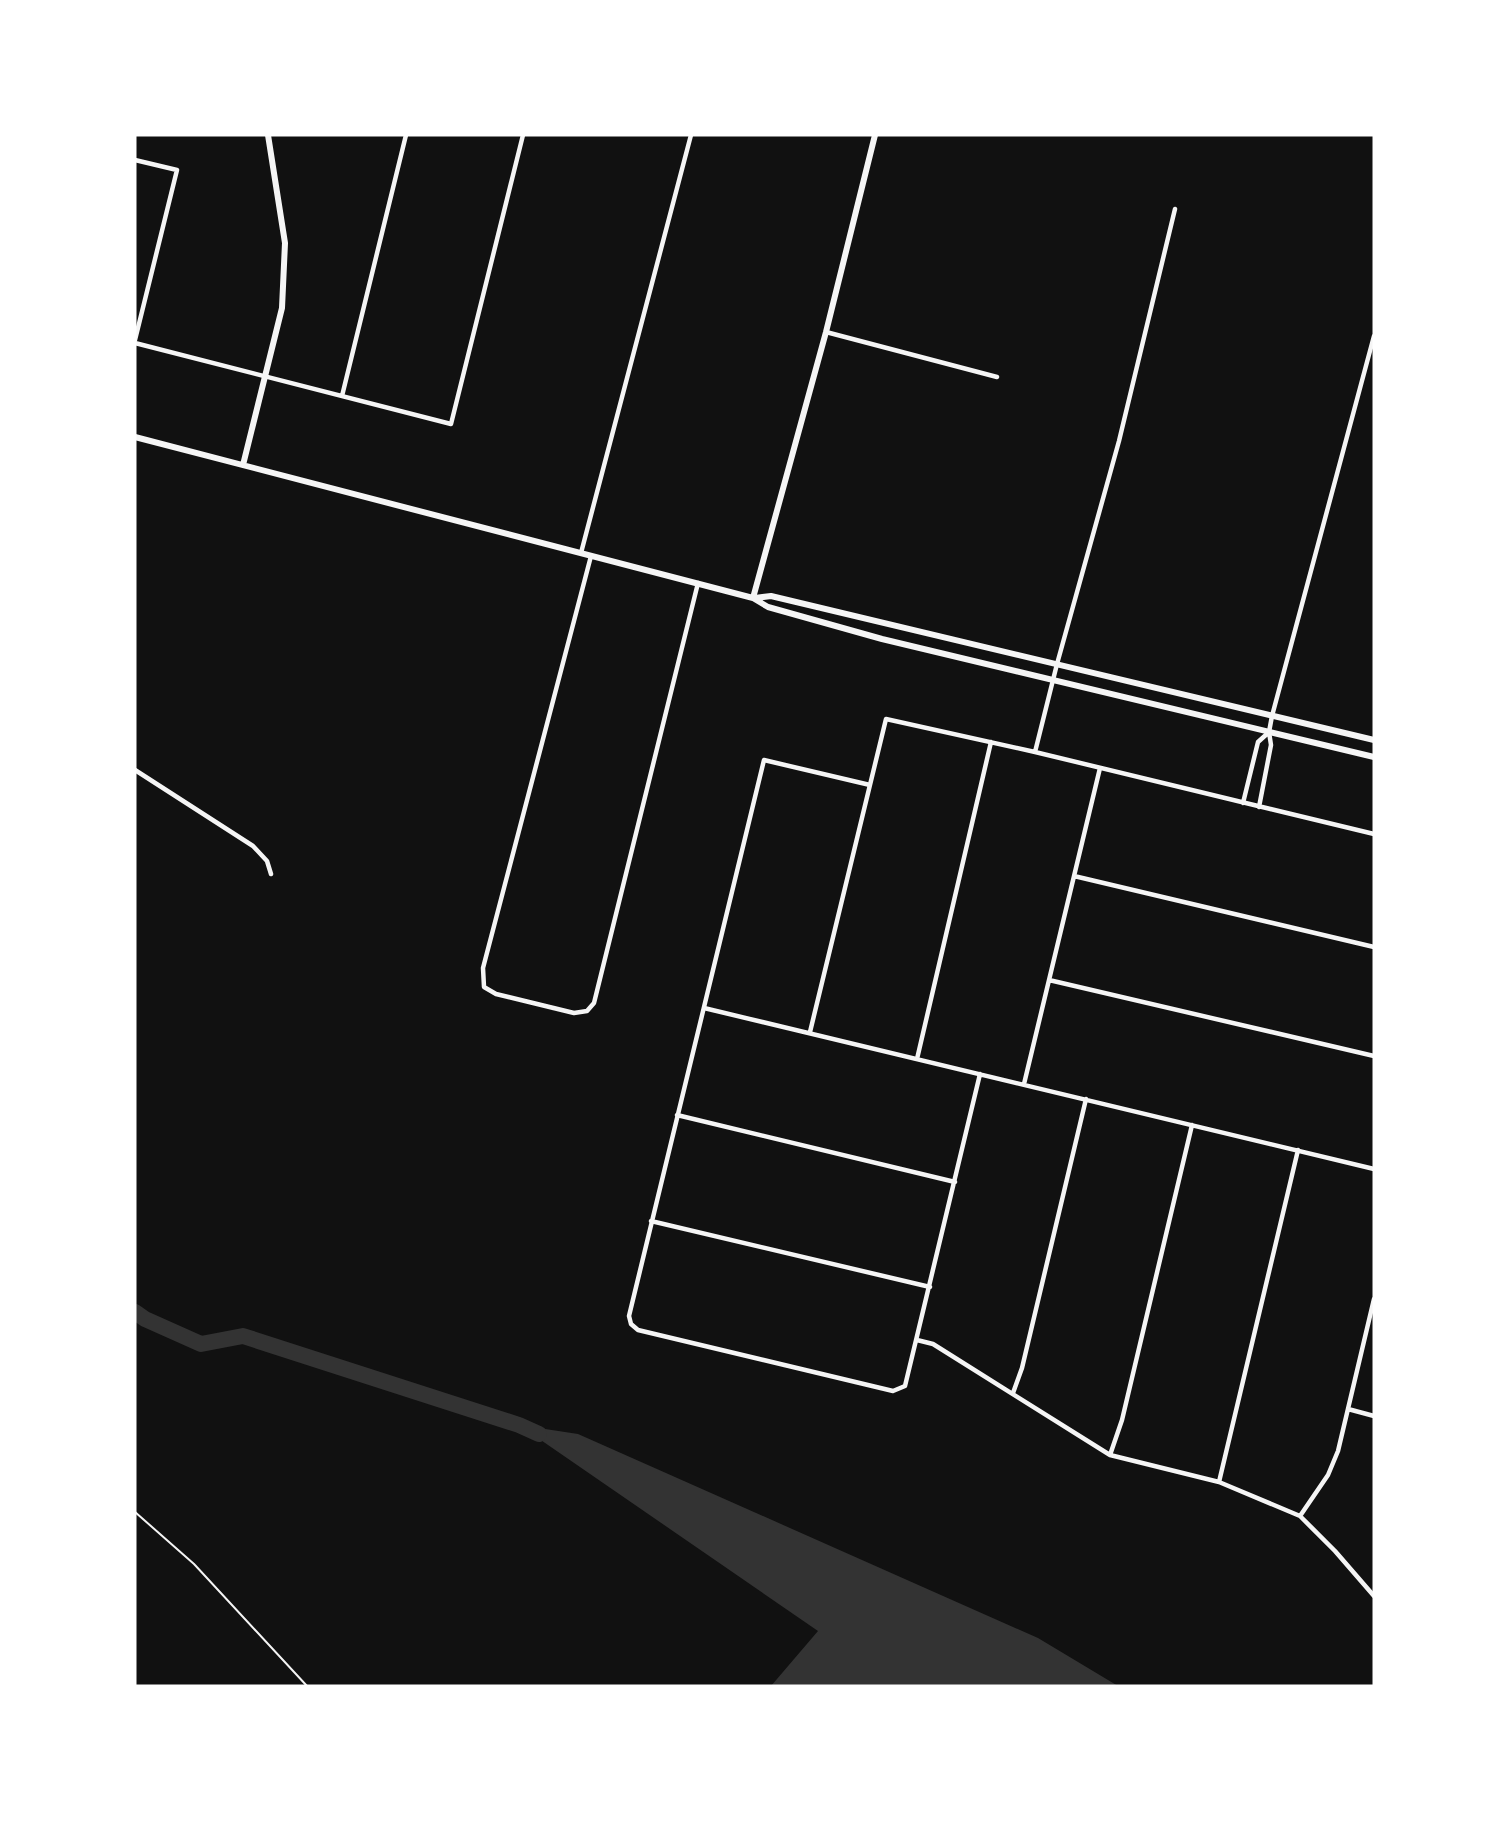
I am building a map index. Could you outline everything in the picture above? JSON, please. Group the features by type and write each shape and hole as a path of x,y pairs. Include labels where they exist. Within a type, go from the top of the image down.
{"street":[{"path":"243,465 282,308 285,243 268,135"},
{"path":"342,396 406,135"},
{"path":"135,160 177,170 135,342 451,424 523,135"},
{"path":"581,553 691,135"},
{"path":"753,598 826,332 875,135"},
{"path":"1035,752 1119,441 1175,209"},
{"path":"826,332 997,377"},
{"path":"1259,807 1271,745 1269,732 1272,716 1374,336"},
{"path":"135,437 698,583 753,598 768,607 882,639 1374,757"},
{"path":"591,556 483,968 484,987 496,994 575,1013 587,1011 594,1003 698,583"},
{"path":"753,598 771,596 1374,740"},
{"path":"948,655 951,639"},
{"path":"1202,716 1207,700"},
{"path":"810,1032 886,719 1374,834"},
{"path":"1243,803 1258,742 1269,732"},
{"path":"917,1059 991,742"},
{"path":"870,785 764,760 651,1221 629,1316 631,1324 638,1330 893,1391 901,1388 908,1381 980,1074"},
{"path":"1024,1084 1100,768"},
{"path":"135,770 253,846 267,861 271,874"},
{"path":"1074,876 1374,947"},
{"path":"1049,980 1374,1056"},
{"path":"704,1008 1374,1169"},
{"path":"1013,1393 1022,1368 1086,1100"},
{"path":"677,1115 955,1182"},
{"path":"1110,1455 1125,1406 1192,1125"},
{"path":"1219,1482 1298,1150"},
{"path":"651,1221 930,1287"},
{"path":"1300,1516 1335,1460 1374,1299"},
{"path":"917,1340 933,1344 1110,1455 1219,1482 1300,1516 1374,1594"},
{"path":"1348,1409 1374,1416"}],"path":[{"path":"135,1512 194,1564 307,1686"}],"shaded area":[{"path":"519,1425 578,1434 1038,1638 1118,1686 771,1686 818,1631"}],"waterway":[{"path":"135,1312 201,1344 243,1336 519,1425 539,1434"}]}
